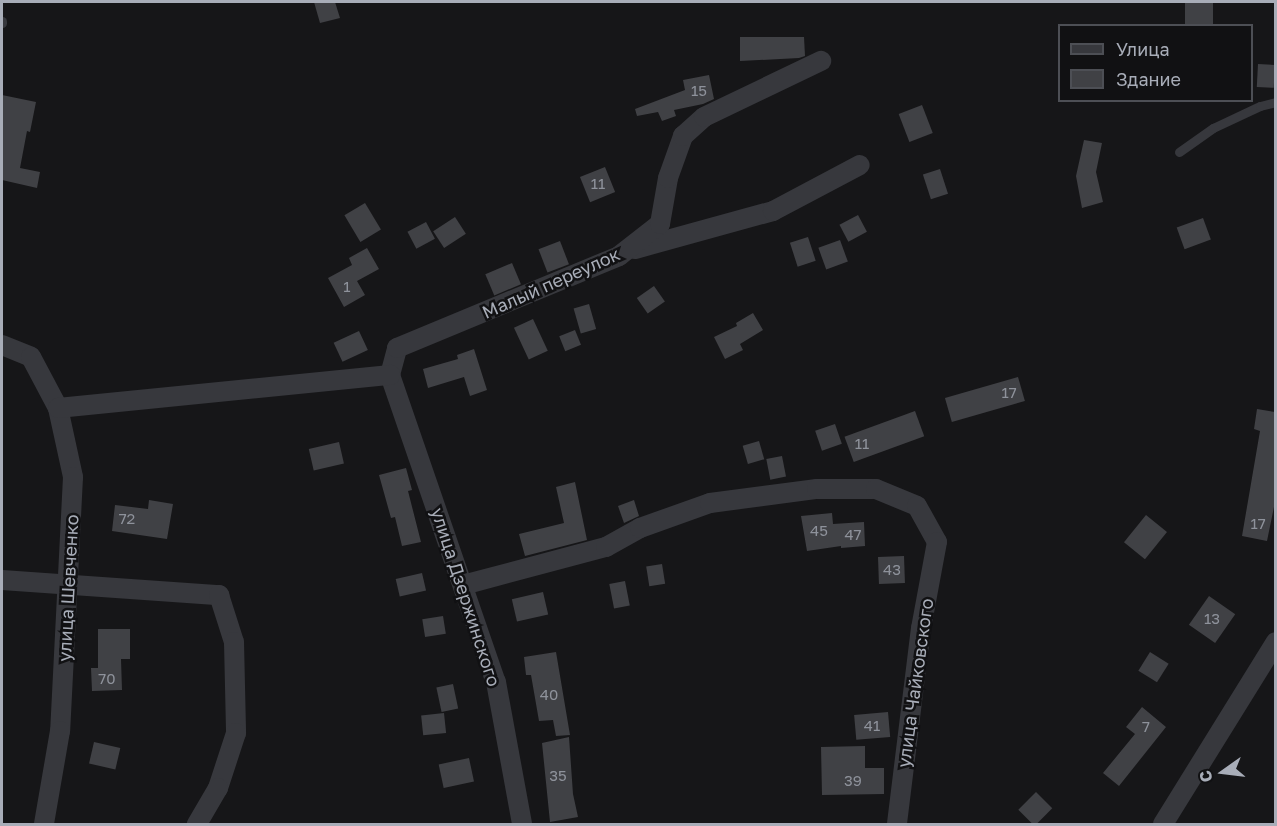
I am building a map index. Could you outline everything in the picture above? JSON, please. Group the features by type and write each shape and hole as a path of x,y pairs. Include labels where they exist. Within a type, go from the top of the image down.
{"street":[{"name":"Малый переулок","path":"390,375 398,348 624,252 660,224 668,178 683,136 704,117 821,61"},
{"path":"624,252 773,211 860,165"},
{"name":"улица Шевченко","path":"2,345 32,357 58,408 73,477 60,731 44,825"},
{"path":"58,408 390,375"},
{"name":"улица Дзержинского","path":"390,375 496,682 522,825"},
{"name":"улица Чайковского","path":"463,585 606,547 640,528 710,503 817,489 876,489 917,506 937,542 921,628 897,825"},
{"path":"2,580 69,587 219,596 234,642 236,733 218,788 197,825"},
{"path":"1163,825 1275,642"}],"lane":[{"path":"1179,152 1213,128 1260,106 1275,102"}],"building":[{"path":"314,2 335,2 340,18 320,23"},
{"path":"1185,2 1213,2 1213,24 1185,24"},
{"path":"740,37 804,37 805,56 740,61"},
{"path":"1258,64 1275,65 1274,88 1257,87"},
{"path":"709,75 714,99 703,104 674,110 676,116 662,121 658,112 637,116 635,109 685,90 683,80"},
{"path":"2,95 36,102 30,132 27,131 20,168 40,172 37,188 2,180"},
{"path":"922,105 933,133 909,142 899,114"},
{"path":"1084,140 1102,143 1096,172 1103,202 1082,208 1076,176"},
{"path":"605,167 615,192 590,202 580,177"},
{"path":"940,169 948,194 931,199 923,175"},
{"path":"365,203 381,230 360,242 344,215"},
{"path":"858,215 867,232 848,242 839,225"},
{"path":"455,217 466,234 444,248 433,231"},
{"path":"1203,218 1211,240 1185,249 1177,228"},
{"path":"426,222 435,239 416,249 407,232"},
{"path":"808,237 816,261 798,267 790,243"},
{"path":"840,240 848,262 826,269 818,248"},
{"path":"560,241 569,264 547,273 539,249"},
{"path":"367,248 379,269 357,281 365,295 344,307 328,278 352,265 349,258"},
{"path":"512,263 521,284 494,296 485,274"},
{"path":"654,286 665,302 648,314 637,298"},
{"path":"589,304 596,329 581,333 574,308"},
{"path":"753,313 763,330 740,344 743,350 725,359 714,337 737,326 736,323"},
{"path":"533,319 548,351 529,360 514,328"},
{"path":"575,330 581,345 565,351 559,336"},
{"path":"359,331 368,350 342,362 334,343"},
{"path":"474,349 487,390 470,396 464,377 428,388 423,369 458,359 457,355"},
{"path":"1018,377 1025,401 952,422 945,398"},
{"path":"1257,409 1275,412 1275,502 1267,541 1242,536 1260,431 1254,429"},
{"path":"915,411 924,436 854,462 845,437"},
{"path":"835,424 842,444 822,451 815,431"},
{"path":"759,441 764,459 748,464 743,446"},
{"path":"339,442 344,463 314,470 309,449"},
{"path":"782,456 786,477 770,480 766,459"},
{"path":"406,468 412,490 408,491 421,542 402,546 395,517 391,518 379,475"},
{"path":"575,482 587,540 525,556 519,534 564,523 556,487"},
{"path":"149,500 173,504 167,539 112,531 115,505 148,509"},
{"path":"634,500 639,516 624,523 618,506"},
{"path":"832,513 833,524 864,522 865,546 841,548 841,546 807,551 801,516"},
{"path":"1146,515 1167,532 1145,559 1124,542"},
{"path":"904,556 905,583 879,584 878,557"},
{"path":"662,564 665,584 649,586 646,567"},
{"path":"422,573 426,591 400,597 396,579"},
{"path":"625,581 630,606 614,609 609,584"},
{"path":"543,592 548,614 517,622 512,599"},
{"path":"1209,596 1235,614 1215,643 1189,625"},
{"path":"443,616 446,634 425,637 422,619"},
{"path":"98,629 130,629 130,659 121,659 122,690 92,691 91,668 98,668"},
{"path":"556,652 570,735 556,736 553,720 539,721 531,675 526,675 524,657"},
{"path":"1150,652 1169,664 1157,682 1138,671"},
{"path":"453,684 458,708 442,712 436,688"},
{"path":"1142,707 1166,727 1119,786 1103,773 1135,734 1126,727"},
{"path":"888,712 890,737 856,740 854,715"},
{"path":"444,713 446,733 423,735 421,715"},
{"path":"569,737 573,794 578,817 550,822 542,743"},
{"path":"94,742 120,748 115,770 89,763"},
{"path":"865,746 865,768 884,768 884,794 822,795 821,747"},
{"path":"469,758 474,781 444,788 439,764"},
{"path":"1036,792 1052,808 1037,824 1033,824 1018,810"}]}
